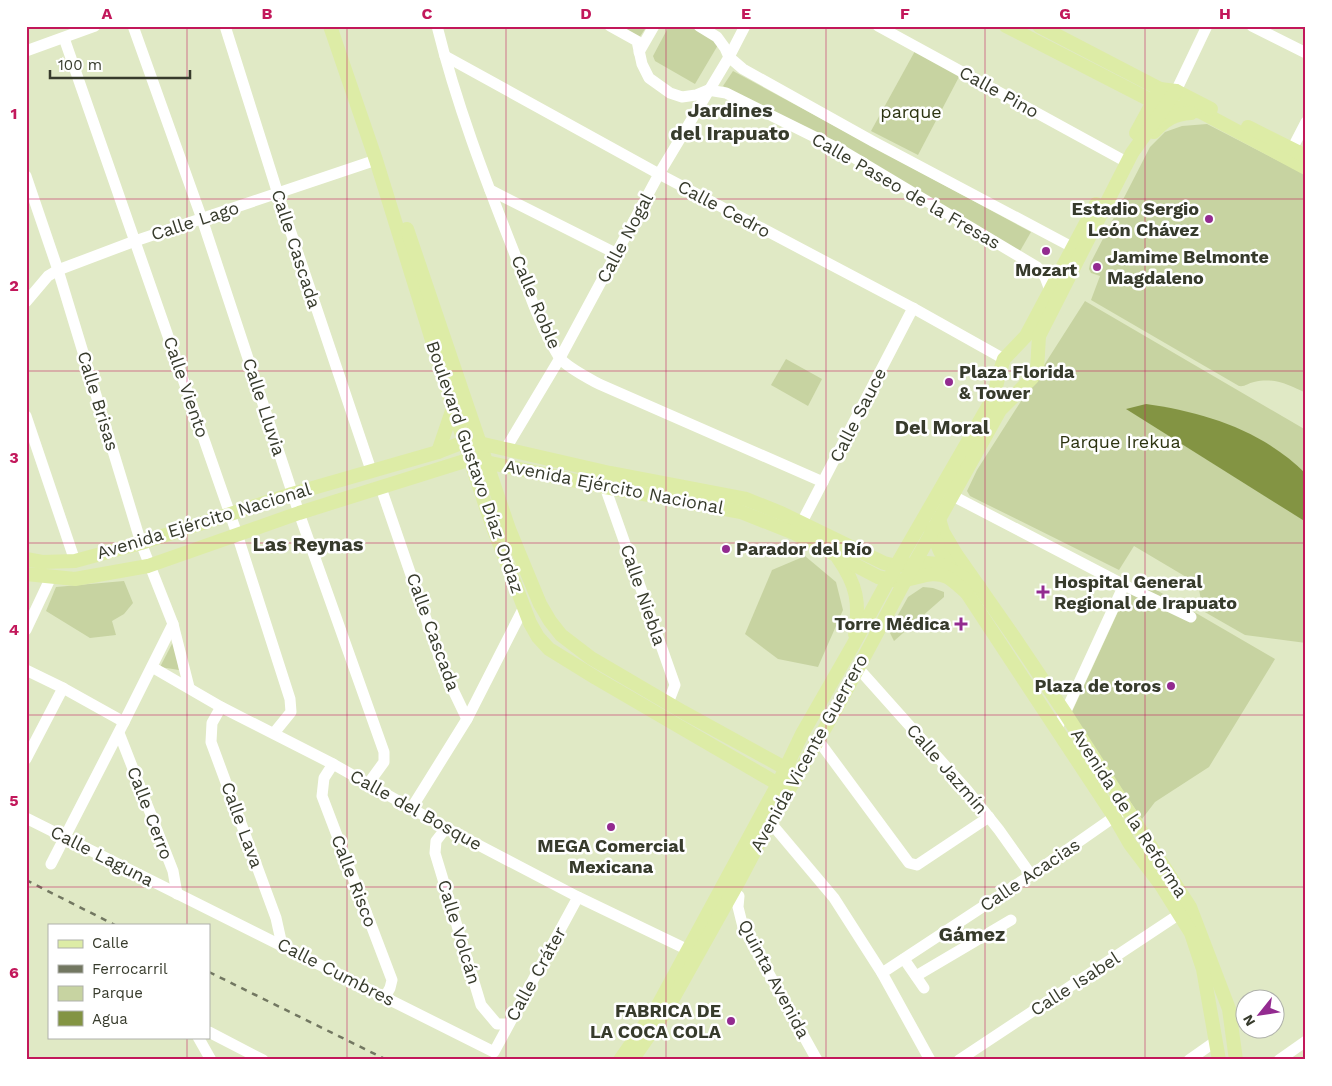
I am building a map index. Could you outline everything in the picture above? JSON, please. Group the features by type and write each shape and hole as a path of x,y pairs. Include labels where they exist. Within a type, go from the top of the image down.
{"main road":[{"name":"Boulevard Gustavo Díaz Ordaz","path":"330,26 376,160 452,408 472,443 486,462 509,529 540,604 550,621 561,635 591,658 785,768"},
{"name":"Boulevard Gustavo Díaz Ordaz","path":"338,26 472,443 471,459 491,522 523,609 538,637 549,649 596,678 778,784"},
{"path":"1006,26 1160,103 1201,112 1306,168"},
{"path":"1039,26 1160,89 1176,91 1306,156"},
{"name":"Avenida Vicente Guerrero","path":"1160,89 1160,103"},
{"name":"Avenida Vicente Guerrero","path":"933,516 993,398 1004,359 1026,336 1072,247 1160,103 1176,91"},
{"path":"1126,156 1165,120 1201,112"},
{"name":"Avenida Vicente Guerrero","path":"620,1060 662,1009 734,863 778,784 802,734 896,566 933,516 953,496 1000,410 1019,393 1037,370 1039,336 1126,156"},
{"path":"1018,345 1025,348 1037,360"},
{"path":"998,379 1019,393"},
{"path":"438,452 452,408"},
{"name":"Avenida Ejército Nacional","path":"26,559 42,562 75,561 141,543 370,470 472,443 610,473 746,499 802,522 884,563 896,566"},
{"name":"Avenida Ejército Nacional","path":"26,574 75,580 148,566 299,513 471,459 605,487 741,512 794,533 878,577 888,580 905,580"},
{"name":"Avenida de la Reforma","path":"933,516 932,533 940,552 951,569 972,589 1065,713 1147,840 1185,911 1229,1009 1236,1060"},
{"name":"Avenida de la Reforma","path":"933,516 972,589 1056,729 1130,844 1161,885 1185,911 1203,969 1219,1060"},
{"name":"Avenida Vicente Guerrero","path":"632,1060 740,879 770,822 836,712 905,580 932,533"},
{"path":"837,556 851,576 856,595 858,614 853,645"},
{"path":"896,566 913,566 926,563 940,564 951,569"},
{"name":"Avenida de la Reforma","path":"905,580 928,574 938,574 972,589"},
{"path":"1130,844 1147,840"},
{"path":"613,1060 621,1052 649,1009 682,947 734,863"},
{"path":"642,1060 670,1022 729,918 739,896 740,879"},
{"path":"1212,1014 1229,1009"}],"street":[{"path":"26,51 95,26"},
{"name":"Calle Lluvia","path":"133,26 202,219 292,494 384,752 384,762 368,784"},
{"name":"Calle Cascada","path":"226,26 278,194 370,470"},
{"name":"Calle Roble","path":"437,26 445,56 490,190 536,310 560,358 577,372 599,384 823,482"},
{"name":"Calle Paseo de la Fresas","path":"610,26 637,41 642,64 649,78 670,93 682,97 696,95 708,90 726,93 843,151 1036,267 1045,277 1050,290"},
{"path":"639,52 654,26"},
{"name":"Calle Paseo de la Fresas","path":"699,26 717,37 729,57 744,69 874,142 1072,247"},
{"name":"Calle Nogal","path":"505,450 560,358 659,174 729,57 745,26"},
{"name":"Calle Pino","path":"878,26 1126,156"},
{"name":"Avenida Vicente Guerrero","path":"1176,91 1207,26"},
{"path":"1252,26 1306,53"},
{"name":"Calle Viento","path":"64,38 237,534 290,699 291,712 274,733"},
{"name":"Calle Cedro","path":"445,56 659,174 913,308 1004,359"},
{"path":"1292,149 1306,122"},
{"name":"Calle Lago","path":"26,302 48,276 58,270 135,241 376,160"},
{"name":"Calle Brisas","path":"26,176 58,270 148,566 173,624 189,687"},
{"path":"490,190 616,254"},
{"name":"Calle Sauce","path":"802,522 913,308"},
{"path":"26,416 75,561"},
{"name":"Calle Niebla","path":"605,487 674,685 668,703"},
{"name":"Calle Cascada","path":"381,488 444,670 467,719"},
{"path":"953,496 1124,585 1191,617"},
{"path":"26,630 51,577"},
{"path":"1056,729 1124,585"},
{"path":"411,809 467,719 523,609"},
{"path":"51,864 122,728 173,624"},
{"name":"Calle del Bosque","path":"152,667 221,707 333,764 446,828 578,897 682,947"},
{"name":"Calle Jazmín","path":"858,668 989,817 1031,875"},
{"path":"26,670 63,688 122,728"},
{"path":"26,759 63,688"},
{"name":"Calle Lava","path":"221,707 212,722 211,742 276,918 282,945"},
{"name":"Calle Cerro","path":"122,728 173,871 178,894"},
{"path":"818,740 877,819 904,859 914,866 989,817"},
{"name":"Calle Risco","path":"333,764 324,778 322,796 392,980 390,988 384,997"},
{"name":"Calle Acacias","path":"882,973 1031,875 1127,808"},
{"name":"Calle Laguna","path":"26,818 178,894"},
{"path":"770,822 834,898 882,973 930,1060"},
{"name":"Calle Volcán","path":"446,828 436,841 435,853 481,1005 497,1024 508,1024"},
{"name":"Calle Cumbres","path":"178,894 494,1052"},
{"name":"Quinta Avenida","path":"739,896 738,907 743,927 817,1060"},
{"name":"Calle Cráter","path":"494,1052 578,897"},
{"name":"Calle Isabel","path":"959,1060 1185,911"},
{"path":"916,976 1010,920"},
{"path":"904,959 924,988"},
{"path":"210,1033 264,1060"},
{"path":"199,1038 210,1060"},
{"path":"1279,1060 1306,1040"},
{"path":"1189,1060 1216,1041"}],"green space":[{"path":"609,26 647,26 637,41"},
{"path":"669,26 689,26 715,39 718,45 695,84 655,61 653,56"},
{"name":"parque","path":"915,51 960,75 918,155 871,131"},
{"path":"733,71 1031,232 1020,251 723,86"},
{"name":"Estadio Sergio León Chávez","path":"1207,124 1306,175 1306,393 1294,387 1268,380 1239,386 1091,300 1100,276 1091,273 1089,269 1090,264 1150,147 1165,132 1182,126"},
{"name":"Parque Irekua","path":"1085,301 1306,430 1306,643 1245,635 1203,611 1198,584 1134,546 1119,570 970,496 967,491 977,470"},
{"path":"786,359 822,379 808,406 771,385"},
{"path":"805,556 836,582 843,610 818,667 778,659 745,634 772,570"},
{"name":"Plaza de toros","path":"1134,577 1275,659 1209,767 1155,802 1142,819 1071,714"},
{"path":"124,581 133,603 124,614 112,621 116,635 90,638 46,611 56,587"},
{"path":"923,587 944,592 944,597 894,641 889,631 908,597"},
{"path":"174,640 179,670 160,667"}],"water":[{"path":"1146,404 1190,412 1232,426 1271,446 1289,459 1306,474 1306,522 1126,409"}],"railway":[{"path":"26,880 113,924"},
{"path":"210,972 387,1060"}],"place":[{"name":"Estadio Sergio León Chávez","path":"1209,219"},
{"name":"Mozart","path":"1046,251"},
{"name":"Jamime Belmonte Magdaleno","path":"1097,267"},
{"name":"Plaza Florida & Tower","path":"949,382"},
{"name":"Parador del Río","path":"726,549"},
{"name":"Hospital General Regional de Irapuato","path":"1043,592"},
{"name":"Torre Médica","path":"961,624"},
{"name":"Plaza de toros","path":"1171,686"},
{"name":"MEGA Comercial Mexicana","path":"611,827"},
{"name":"FABRICA DE LA COCA COLA","path":"731,1021"}],"district":[{"name":"Jardines del Irapuato","path":"730,122"},
{"name":"Del Moral","path":"942,427"},
{"name":"Las Reynas","path":"308,544"},
{"name":"Gámez","path":"972,934"}]}
